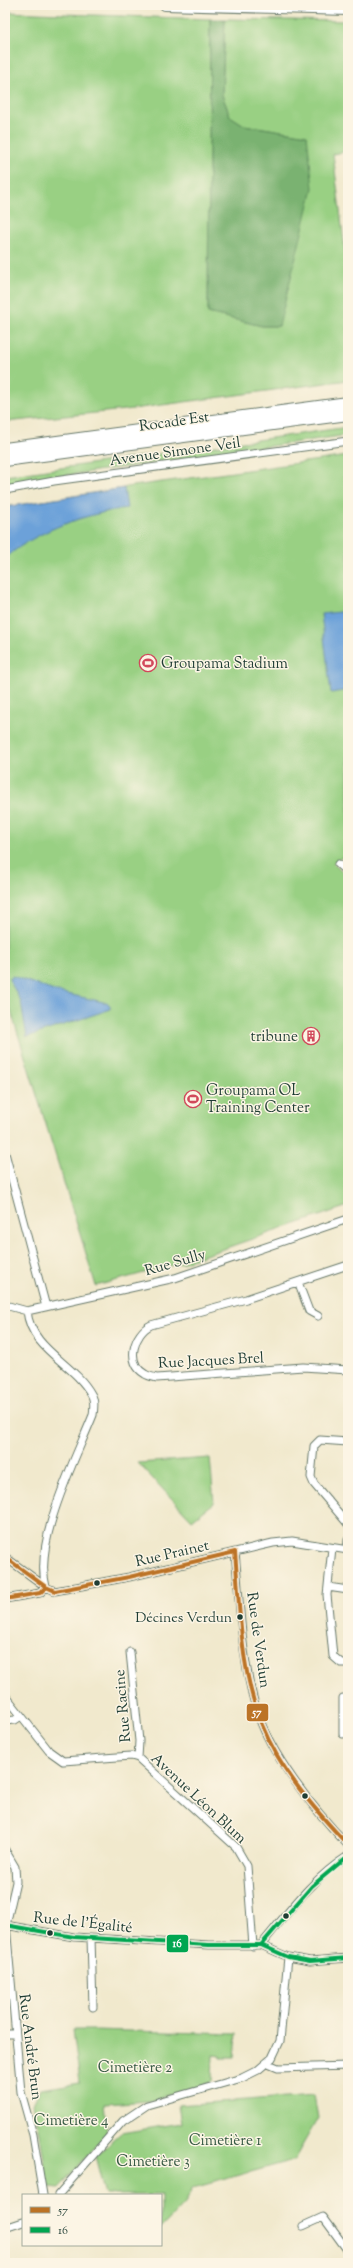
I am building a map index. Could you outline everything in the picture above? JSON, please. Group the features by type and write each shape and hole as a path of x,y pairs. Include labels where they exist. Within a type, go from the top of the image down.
{"highway":[{"name":"Rocade Est","path":"5,449 348,403"},
{"name":"Rocade Est","path":"5,460 348,414"}],"street":[{"path":"165,5 265,6 348,10"},
{"name":"Avenue Simone Veil","path":"5,490 70,478 348,441"},
{"path":"338,864 348,873"},
{"path":"5,1153 46,1307"},
{"name":"Rue Sully","path":"5,1305 27,1311 175,1278 348,1219"},
{"name":"Rue Jacques Brel","path":"348,1265 298,1282 145,1328 138,1336 134,1347 135,1362 144,1374 157,1378 303,1366 348,1370"},
{"path":"298,1282 309,1311 318,1316"},
{"path":"27,1311 28,1320 33,1332 56,1358 85,1385 92,1394 94,1406 93,1415 55,1509 44,1563 43,1576 46,1587"},
{"path":"348,1442 320,1440 316,1442 314,1446 311,1477 314,1484 348,1524"},
{"path":"348,1540 348,1550"},
{"name":"Rue Prainet","path":"5,1599 40,1593 46,1587 55,1590 129,1577 273,1543 292,1541 348,1550"},
{"path":"332,1548 327,1595 333,1656 341,1663 348,1663"},
{"name":"Rue de Verdun","path":"235,1552 246,1668 256,1709 275,1748 304,1794 314,1808 348,1845"},
{"path":"5,1556 46,1587"},
{"path":"328,1587 348,1590"},
{"name":"Rue Racine","path":"130,1652 139,1741 138,1758"},
{"name":"Avenue Léon Blum","path":"5,1696 49,1751 64,1761 131,1756 138,1758 236,1847 247,1866 253,1946"},
{"path":"343,1734 343,1698 348,1698"},
{"path":"5,1721 15,1720 21,1716"},
{"name":"Rue André Brun","path":"5,1850 15,1866 16,1882 5,1925 21,2092 33,2135 43,2194"},
{"path":"348,1856 314,1882 261,1945 288,1957 310,1961 348,1958"},
{"name":"Rue de l'Égalité","path":"5,1925 49,1934 91,1938 253,1946 261,1945"},
{"path":"91,1938 93,2007"},
{"path":"59,2194 123,2121 148,2105 242,2078 272,2058 280,2041 288,1957"},
{"path":"5,2034 15,2034"},
{"path":"266,2063 278,2068 348,2066"},
{"path":"303,2226 323,2217 348,2251"},
{"path":"5,2228 22,2222"}],"green space":[{"path":"5,12 210,19 208,313 262,326 279,326 307,135 244,125 230,116 222,95 225,19 348,21 348,151 333,154 348,275 348,380 125,410 5,422"},
{"path":"210,19 225,19 222,95 230,116 244,125 307,135 313,188 279,326 262,326 208,313"},
{"path":"348,427 348,435 40,479 5,486 5,476"},
{"path":"348,456 348,854 333,863 348,878 348,1206 188,1261 96,1286 5,992 5,507 126,487"},
{"path":"210,1458 214,1503 192,1520 138,1463"},
{"path":"73,2030 236,2034 234,2058 220,2058 220,2056 213,2055 212,2082 149,2101 104,2104 107,2132 105,2136 59,2188 50,2187 47,2180 40,2134 33,2104 40,2089 80,2083"},
{"name":"Cimetière 1","path":"314,2095 318,2118 294,2160 193,2188 182,2206 162,2227 162,2194 105,2194 95,2156 121,2133 181,2123 178,2105"}],"water":[{"path":"124,488 127,508 78,519 47,531 18,548 5,558 5,507"},
{"path":"348,611 348,690 331,693 321,614"},
{"path":"13,976 54,991 108,1003 111,1009 27,1037 21,1002 9,979"}],"transit line":[{"name":"57","path":"235,1552 245,1662 249,1683 262,1725 278,1758 288,1774 311,1804 348,1845"},
{"name":"57","path":"5,1557 46,1587 55,1591 129,1577 235,1552"},
{"name":"57","path":"5,1599 40,1593 46,1587"},
{"name":"16","path":"261,1945 312,1886 348,1856"},
{"name":"16","path":"5,1925 74,1937 209,1945 261,1945 288,1957 310,1961 348,1958"}],"place":[{"name":"Groupama Stadium","path":"148,663"},
{"name":"tribune","path":"311,1036"},
{"name":"Groupama OL Training Center","path":"193,1099"},
{"name":"Décines Verdun","path":"240,1617"}],"park label":[{"name":"Cimetière 2","path":"135,2067"},
{"name":"Cimetière 4","path":"71,2120"},
{"name":"Cimetière 3","path":"153,2161"}]}
